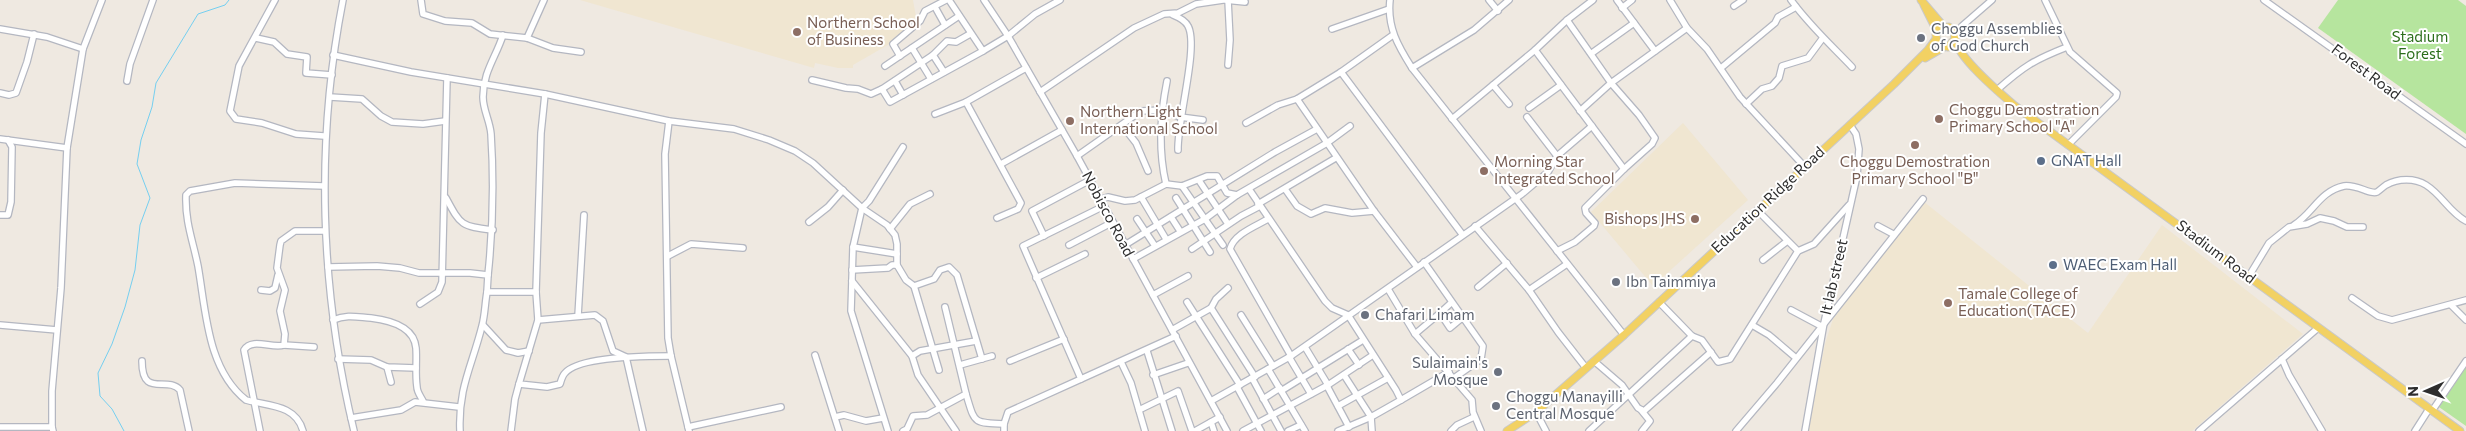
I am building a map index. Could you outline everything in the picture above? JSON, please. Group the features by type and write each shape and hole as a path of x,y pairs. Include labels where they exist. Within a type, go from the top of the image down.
{"main road":[{"path":"1922,3 1946,27 1954,31 1956,39 1946,47 1940,46 1936,37 1935,27 1922,3"},
{"path":"1936,37 1946,27"},
{"name":"Education Ridge Road","path":"1914,65 1936,37"},
{"name":"Stadium Road","path":"1956,39 1959,49 1996,90 2068,145 2460,431"},
{"name":"Education Ridge Road","path":"1507,431 1536,412 1624,335 1914,65 1934,51 1946,47"},
{"name":"Stadium Road","path":"1946,47 1976,70"}],"street":[{"path":"0,427 52,429 52,392 62,288 67,148 83,49 102,0"},
{"path":"127,81 133,56 153,0"},
{"path":"275,0 256,38 239,66 230,111 236,119 256,122 296,134 324,136"},
{"path":"343,0 333,55 330,97 324,136 325,231 338,359 354,431"},
{"path":"421,0 423,14 427,16 445,21 472,23 490,34 527,38 553,48 582,52"},
{"path":"527,38 544,0"},
{"path":"900,56 893,44 920,21 925,11 947,0 983,51"},
{"name":"Nobisco Road","path":"984,0 1008,36 1077,156 1227,431"},
{"path":"882,89 890,102 904,95 1008,36 1035,14 1060,0"},
{"path":"1226,0 1230,40 1228,65"},
{"path":"1040,92 1134,28 1164,14 1172,14 1195,2 1226,0 1245,2"},
{"path":"1390,0 1389,9 1393,35 1412,68 1624,335"},
{"path":"1489,0 1498,11"},
{"path":"1412,68 1474,30 1509,0"},
{"path":"1452,119 1535,50 1567,20 1594,0"},
{"path":"1617,0 1655,51"},
{"path":"1622,8 1632,0"},
{"path":"1670,0 1687,28 1707,49 1746,104 1804,166"},
{"path":"1734,6 1743,0"},
{"path":"1791,0 1822,39 1832,46 1852,67"},
{"path":"1956,39 1958,30 1970,17 1992,0"},
{"path":"2045,0 2070,52 2117,95 2068,145"},
{"name":"Forest Road","path":"2264,0 2466,144"},
{"path":"935,6 944,25"},
{"path":"1721,68 1775,24 1778,17 1796,7"},
{"path":"1332,29 1389,9"},
{"path":"1172,14 1185,21 1191,34 1191,56 1180,117 1178,150"},
{"path":"885,66 959,16"},
{"path":"1946,27 1970,17"},
{"path":"1558,251 1575,242 1594,226 1595,223 1586,213 1585,208 1624,168 1652,144 1655,138 1639,114 1611,83 1592,53 1567,20"},
{"path":"1592,53 1634,22"},
{"path":"1580,111 1611,83 1687,28"},
{"path":"0,30 34,34 83,49"},
{"path":"0,93 9,95 16,93 34,34"},
{"path":"812,80 858,89 871,94 895,81 934,55 947,41 956,42 970,34"},
{"path":"1246,123 1278,105 1296,99 1340,72 1393,35"},
{"path":"460,431 459,407 466,375 483,325 493,230 490,131 485,110 485,84 490,61 497,51 503,36"},
{"path":"256,38 274,42 287,54 307,57 306,73 332,76"},
{"path":"1746,104 1762,89 1772,86 1778,78 1782,66 1808,58 1822,39"},
{"path":"1996,90 2022,67 2034,60 2067,47"},
{"path":"912,48 931,79"},
{"path":"1535,50 1624,168"},
{"path":"333,55 447,78 545,94 669,120 734,129 770,140 794,151 813,163 895,235 897,265 906,280 914,286 939,370"},
{"path":"934,55 944,72"},
{"path":"935,114 966,102 1026,68"},
{"path":"1340,72 1462,234"},
{"path":"420,304 438,292 442,282 447,78"},
{"path":"895,81 904,95"},
{"path":"1166,184 1160,152 1161,110 1167,81"},
{"path":"1493,85 1509,104"},
{"path":"1529,108 1561,85"},
{"path":"511,431 515,399 538,320 536,292 540,165 545,94"},
{"path":"330,97 362,99 381,116 392,122 423,124 445,122"},
{"path":"1296,99 1374,211 1417,267"},
{"path":"966,102 1021,204 1018,209 997,218"},
{"path":"1077,156 1141,112 1161,110 1180,117 1204,120"},
{"path":"1527,117 1557,156"},
{"path":"669,120 665,154 668,256 667,296 671,356 689,429 781,407"},
{"path":"1122,125 1136,143 1148,171"},
{"name":"It lab street","path":"1805,431 1823,324 1859,159 1856,134 1850,125"},
{"path":"1133,259 1180,231 1205,219 1237,196 1327,143 1350,126"},
{"path":"1211,402 1305,346 1462,234 1522,194 1545,175 1557,156 1592,126"},
{"path":"1125,245 1317,129"},
{"path":"1001,164 1062,130"},
{"path":"0,139 67,148"},
{"path":"0,215 8,215 11,202 12,147 8,140"},
{"path":"888,431 851,311 853,247 862,208 869,201 902,147"},
{"path":"1192,249 1215,232 1334,159"},
{"path":"1101,199 1108,197 1125,201 1141,197 1166,184 1182,186 1212,176 1217,176 1230,195 1237,196"},
{"path":"1044,236 1032,211 1090,180"},
{"path":"2249,276 2269,243 2289,227 2305,218 2314,204 2326,194 2343,186 2361,187 2368,192 2377,192 2396,180 2410,180 2426,185 2455,214 2466,221"},
{"path":"1200,182 1228,224"},
{"path":"303,431 300,422 277,405 253,402 242,397 224,376 213,346 197,261 186,224 186,192 235,183 324,186"},
{"path":"1182,186 1195,202 1223,246"},
{"path":"1249,189 1325,301 1332,308 1348,315 1400,400"},
{"path":"1285,189 1297,206 1311,214 1325,208 1352,213 1374,211"},
{"path":"809,222 828,207 843,190"},
{"path":"890,229 910,204 930,194"},
{"path":"445,196 458,220 467,227 493,230"},
{"path":"1141,197 1166,239"},
{"path":"1176,198 1210,252"},
{"path":"1736,431 1923,198"},
{"path":"1659,302 1692,336 1702,340 1718,362 1730,358 1798,251 1814,244 1849,205"},
{"path":"1081,380 1023,246 1104,206"},
{"path":"1757,210 1786,242 1798,251"},
{"path":"578,316 584,215"},
{"path":"1171,217 1180,231"},
{"path":"2294,225 2307,224 2320,218 2334,221 2347,227 2363,227"},
{"path":"1137,219 1155,246"},
{"path":"1268,219 1248,230 1233,243 1230,249 1311,394"},
{"path":"1070,245 1113,222"},
{"path":"1475,226 1529,290 1586,368"},
{"path":"1878,226 1893,234"},
{"path":"262,290 270,291 275,288 281,241 296,231 325,231"},
{"path":"1763,260 1786,242"},
{"path":"668,256 691,244 743,248"},
{"path":"853,247 897,254"},
{"path":"1036,278 1085,254"},
{"path":"1424,262 1462,318 1481,342 1483,349 1481,360 1454,378"},
{"path":"1478,286 1507,263"},
{"path":"852,270 888,268 892,264 897,265"},
{"path":"1529,290 1567,264"},
{"path":"328,266 400,268 419,274 443,272 488,275"},
{"path":"914,286 934,279 940,270 949,268 957,274 982,359"},
{"path":"278,272 285,290 280,311 285,334 284,345"},
{"path":"1153,295 1188,276"},
{"path":"852,281 912,356 918,375 956,431"},
{"path":"1172,330 1211,308 1216,299 1228,288"},
{"path":"1388,288 1415,334 1472,400 1474,417 1481,431"},
{"path":"487,292 536,292"},
{"path":"2352,298 2378,316 2392,320 2466,300"},
{"path":"1187,302 1238,386 1261,431"},
{"path":"1415,334 1451,302"},
{"path":"2451,305 2466,320"},
{"path":"945,307 966,394 974,418 980,423 1004,424"},
{"path":"1211,308 1253,378 1262,399 1280,431"},
{"path":"1791,310 1823,324"},
{"path":"1440,313 1450,328 1462,318"},
{"path":"538,320 595,315 603,321 613,351 626,357"},
{"path":"333,320 347,316 362,316 398,324 415,344 417,389 423,402"},
{"path":"1241,316 1305,431"},
{"path":"0,325 57,330"},
{"path":"483,325 506,350 518,353 529,351"},
{"path":"1752,326 1769,335 1796,358"},
{"path":"2199,431 2318,328"},
{"path":"1004,431 1008,412 1176,336"},
{"path":"1589,431 1692,336"},
{"path":"1010,361 1064,339"},
{"path":"1262,399 1302,378 1363,340"},
{"path":"912,356 920,351 976,341"},
{"path":"260,431 244,356 246,347 254,344 314,346"},
{"path":"1305,346 1349,426"},
{"path":"1348,349 1359,365"},
{"path":"1146,351 1172,431"},
{"path":"1641,410 1647,410 1711,352"},
{"path":"815,355 838,431"},
{"path":"1243,431 1328,386 1373,355"},
{"path":"520,384 554,386 560,384 565,372 578,365 626,357 671,356"},
{"path":"960,365 992,356"},
{"path":"626,357 643,431"},
{"path":"338,359 371,360 386,367 416,368"},
{"path":"2282,359 2289,375 2322,431"},
{"path":"142,361 142,371 150,383 158,386 173,386 180,390 189,431"},
{"path":"1594,361 1622,385 1650,421 1642,431"},
{"path":"2415,431 2466,361"},
{"path":"1121,362 1146,431"},
{"path":"1153,375 1188,363"},
{"path":"386,367 391,382"},
{"path":"1338,431 1371,417 1449,372"},
{"path":"1344,375 1371,417 1372,431"},
{"path":"1338,406 1388,378"},
{"path":"1139,410 1161,402 1179,392 1194,431 1220,417"},
{"path":"902,431 907,429 913,416 927,415 966,394"},
{"path":"351,418 401,410 415,402 459,407"},
{"path":"1536,412 1546,431"},
{"path":"835,417 844,415 866,421 883,418"},
{"path":"1451,431 1456,425 1474,417"},
{"path":"1211,422 1214,431"},
{"path":"1288,431 1302,424"}],"shaded area":[{"name":"Northern School of Business","path":"580,0 913,0 917,22 893,42 853,65 853,68 838,68 815,63 814,68"},
{"path":"1683,123 1748,200 1653,286 1591,212"},
{"name":"Tamale College of Education(TACE)","path":"1923,201 2088,333 2162,225 2303,334 2192,431 1808,431 1825,344 1833,319"}],"green space":[{"name":"Stadium Forest","path":"2338,0 2458,0 2466,6 2466,134 2318,28"},
{"path":"2466,367 2466,426 2439,407"}],"waterway":[{"path":"124,431 112,409 100,396 98,373 112,344 125,307 135,270 140,225 150,198 137,164 141,140 152,107 156,83 198,14 225,5 229,0"}],"place":[{"name":"Northern School of Business","path":"797,32"},
{"name":"Choggu Assemblies of God Church","path":"1921,38"},
{"name":"Choggu Demostration Primary School \"A\"","path":"1939,119"},
{"name":"Northern Light International School","path":"1070,121"},
{"name":"Choggu Demostration Primary School \"B\"","path":"1915,145"},
{"name":"GNAT Hall","path":"2041,161"},
{"name":"Morning Star Integrated School","path":"1484,171"},
{"name":"Bishops JHS","path":"1695,219"},
{"name":"WAEC Exam Hall","path":"2053,265"},
{"name":"Ibn Taimmiya","path":"1616,282"},
{"name":"Tamale College of Education(TACE)","path":"1948,303"},
{"name":"Chafari Limam","path":"1365,315"},
{"name":"Sulaimain's Mosque","path":"1498,372"},
{"name":"Choggu Manayilli Central Mosque","path":"1496,406"}]}
